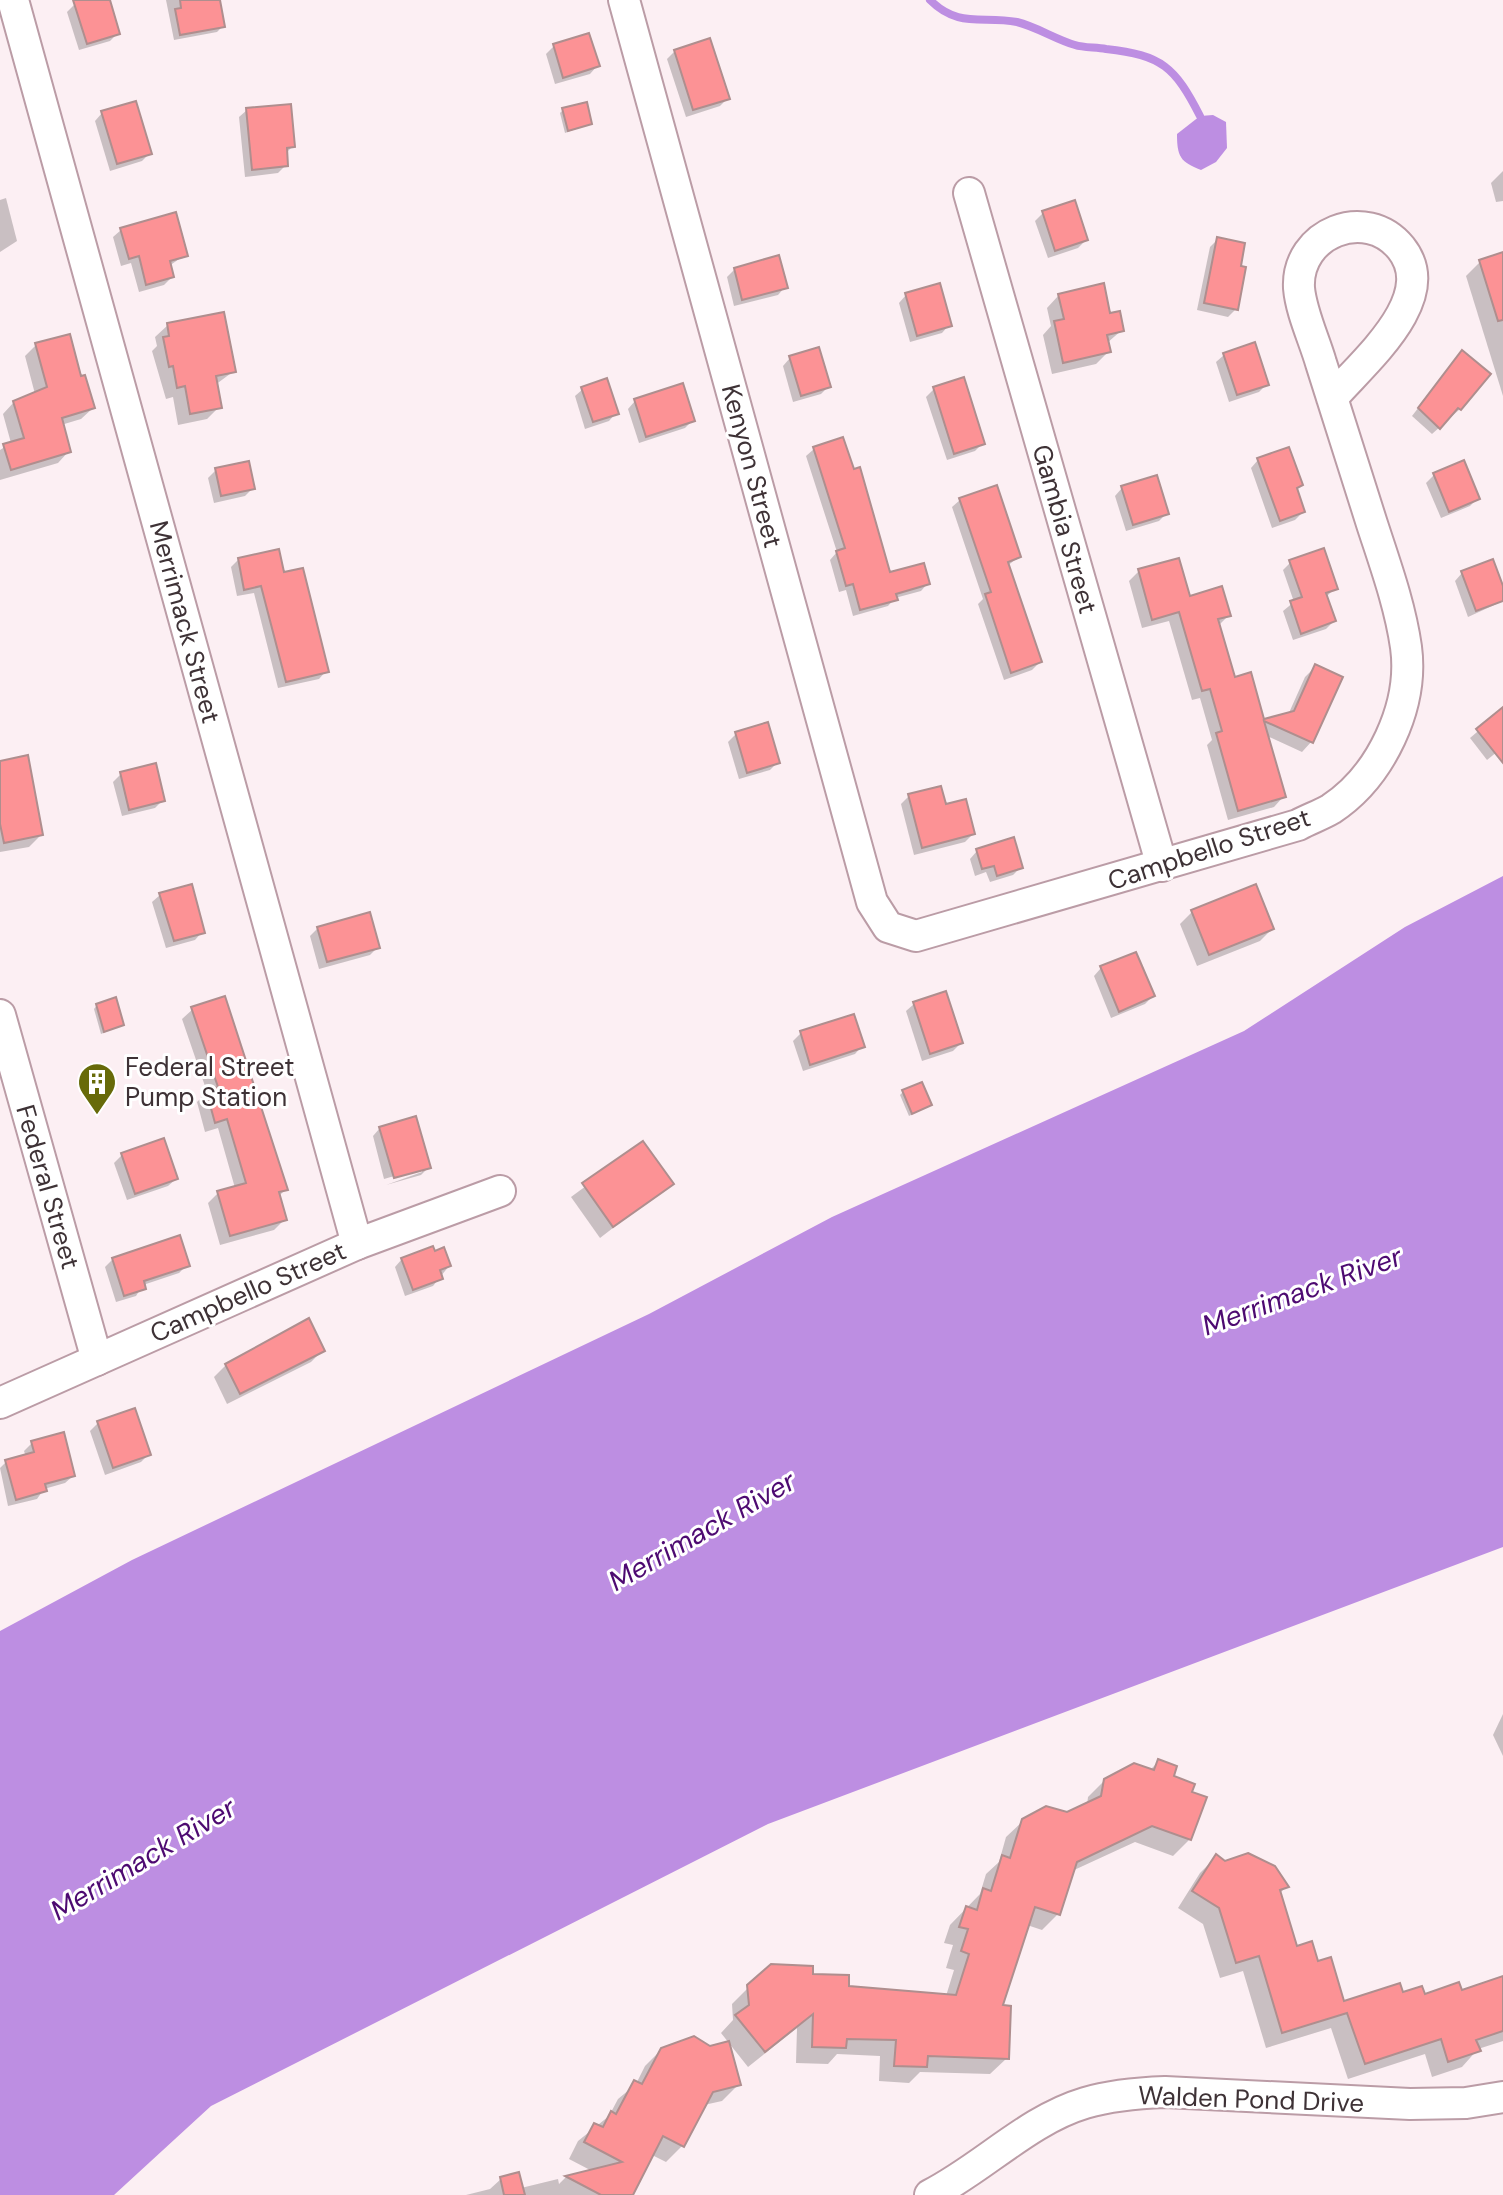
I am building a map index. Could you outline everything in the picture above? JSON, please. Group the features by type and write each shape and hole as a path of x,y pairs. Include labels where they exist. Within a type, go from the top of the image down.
{"street":[{"name":"Merrimack Street","path":"13,0 357,1244"},
{"name":"Kenyon Street","path":"624,0 872,902 888,927"},
{"name":"Gambia Street","path":"969,193 1162,866"},
{"name":"Campbello Street","path":"888,927 916,936 1298,825 1331,809 1363,781 1383,752 1397,721 1405,684 1404,637 1396,601 1332,398 1304,306 1300,270 1307,253 1319,239 1335,230 1353,226 1371,228 1395,242 1410,265 1413,284 1409,303 1400,320 1332,398"},
{"name":"Federal Street","path":"0,1015 97,1360"},
{"name":"Campbello Street","path":"0,1403 357,1244 500,1191"},
{"name":"Walden Pond Drive","path":"930,2195 957,2181 1042,2123 1084,2104 1125,2094 1165,2092 1410,2104 1466,2103 1503,2097"}],"water":[{"path":"1213,115 1226,122 1227,148 1216,162 1201,170 1181,157 1177,134 1200,116"},
{"name":"Merrimack River","path":"1503,876 1503,1547 768,1824 211,2106 114,2195 0,2195 0,1631 132,1560 649,1314 832,1217 1244,1031 1405,927"}],"building":[{"path":"73,0 110,0 120,34 87,44"},
{"path":"180,0 220,0 225,27 180,35 175,9 181,8"},
{"path":"589,33 600,66 563,78 553,44"},
{"path":"710,38 730,99 693,110 674,50"},
{"path":"136,101 152,154 117,164 101,111"},
{"path":"587,102 592,124 568,131 562,108"},
{"path":"291,104 295,147 287,148 288,166 252,170 246,108"},
{"path":"1075,200 1088,240 1055,251 1042,211"},
{"path":"176,212 188,256 170,261 174,277 146,285 139,256 129,259 120,228"},
{"path":"1217,237 1245,243 1241,266 1246,267 1238,310 1204,303"},
{"path":"1503,252 1503,320 1498,321 1479,260"},
{"path":"779,255 788,288 742,300 734,268"},
{"path":"940,283 952,326 917,336 905,293"},
{"path":"1104,283 1110,313 1120,311 1124,331 1107,335 1111,352 1063,363 1054,321 1064,319 1058,294"},
{"path":"224,312 236,372 216,376 222,408 190,414 185,386 177,388 173,366 169,367 163,337 169,336 167,323"},
{"path":"70,334 81,376 85,375 95,408 62,418 71,452 11,470 3,444 24,438 13,401 47,387 35,343"},
{"path":"1255,342 1269,385 1237,395 1223,353"},
{"path":"819,347 831,387 801,396 789,356"},
{"path":"1462,350 1491,374 1461,410 1458,408 1440,429 1418,408"},
{"path":"964,377 985,444 954,454 933,387"},
{"path":"607,378 619,414 593,422 581,387"},
{"path":"683,383 695,421 646,437 634,399"},
{"path":"843,437 854,469 860,467 890,572 924,563 930,584 896,594 898,600 860,610 853,584 846,586 836,551 845,548 813,447"},
{"path":"1289,447 1303,485 1297,488 1305,512 1280,521 1257,458"},
{"path":"1464,460 1480,499 1449,512 1433,473"},
{"path":"249,461 255,489 221,496 215,468"},
{"path":"1157,475 1169,514 1133,525 1121,486"},
{"path":"997,485 1021,557 1008,562 1042,662 1011,673 985,594 991,592 959,498"},
{"path":"1324,548 1338,589 1326,593 1336,621 1301,634 1290,601 1302,597 1289,560"},
{"path":"279,549 284,572 303,568 329,672 286,682 261,586 244,590 238,558"},
{"path":"1179,558 1190,596 1222,586 1231,616 1218,619 1235,677 1251,672 1264,719 1294,711 1315,664 1343,677 1313,743 1264,721 1286,797 1238,811 1216,733 1222,731 1210,689 1202,691 1179,612 1152,620 1138,569"},
{"path":"1493,559 1503,586 1503,601 1476,611 1461,571"},
{"path":"1503,707 1503,763 1476,729"},
{"path":"768,722 780,763 747,773 735,732"},
{"path":"28,755 43,835 4,843 0,824 0,761"},
{"path":"156,763 165,801 129,810 120,772"},
{"path":"941,786 946,804 966,799 975,834 922,848 908,794"},
{"path":"1014,837 1023,868 997,876 994,866 982,869 976,849"},
{"path":"192,884 205,933 174,941 159,893"},
{"path":"1256,884 1274,929 1209,955 1191,910"},
{"path":"370,912 380,948 327,962 317,927"},
{"path":"1136,952 1155,996 1119,1012 1100,966"},
{"path":"946,991 963,1043 930,1054 913,1002"},
{"path":"225,996 288,1190 279,1192 287,1220 230,1236 217,1191 246,1183 227,1119 215,1123 206,1090 218,1087 191,1007"},
{"path":"116,997 124,1025 104,1032 96,1004"},
{"path":"854,1014 865,1047 810,1065 800,1031"},
{"path":"922,1082 932,1105 912,1114 902,1090"},
{"path":"416,1116 431,1168 394,1178 379,1127"},
{"path":"164,1138 178,1179 135,1194 121,1153"},
{"path":"643,1141 674,1184 613,1227 582,1183"},
{"path":"180,1235 190,1266 144,1281 146,1289 124,1296 112,1258"},
{"path":"433,1246 435,1251 444,1247 451,1266 440,1270 443,1279 413,1290 401,1258"},
{"path":"309,1318 325,1351 240,1394 225,1364"},
{"path":"135,1408 151,1455 113,1468 97,1421"},
{"path":"64,1432 75,1476 45,1484 47,1491 16,1500 5,1460 34,1452 31,1441"},
{"path":"1158,1759 1177,1766 1174,1776 1195,1784 1192,1792 1207,1797 1191,1840 1152,1826 1077,1862 1060,1915 1035,1907 1003,2005 1011,2006 1009,2059 928,2056 927,2067 894,2066 896,2040 847,2039 846,2048 812,2047 813,2014 765,2052 735,2015 749,2005 747,1985 771,1964 813,1966 813,1974 849,1975 849,1986 956,1995 969,1954 961,1951 968,1929 959,1927 966,1906 977,1910 983,1888 991,1891 1002,1855 1010,1858 1022,1819 1046,1806 1067,1812 1101,1796 1104,1779 1134,1763 1154,1770"},
{"path":"1248,1853 1275,1866 1289,1887 1280,1890 1297,1946 1312,1941 1318,1961 1331,1957 1344,2001 1400,1983 1403,1992 1422,1986 1425,1994 1459,1982 1462,1990 1503,1976 1503,2031 1476,2040 1481,2051 1448,2062 1441,2039 1365,2064 1347,2013 1282,2033 1259,1956 1236,1963 1219,1908 1192,1891 1216,1854 1225,1861"},
{"path":"694,2036 710,2046 729,2041 741,2085 713,2092 684,2147 663,2136 633,2195 601,2195 565,2176 622,2162 584,2142 594,2123 603,2127 611,2111 616,2114 634,2080 642,2084 661,2048"},
{"path":"519,2172 525,2195 504,2195 500,2177"}],"waterway":[{"path":"930,0 951,15 961,18 1017,22 1082,47 1125,52 1154,60 1174,75 1200,116"}],"place":[{"name":"Federal Street Pump Station","path":"97,1116"}]}
